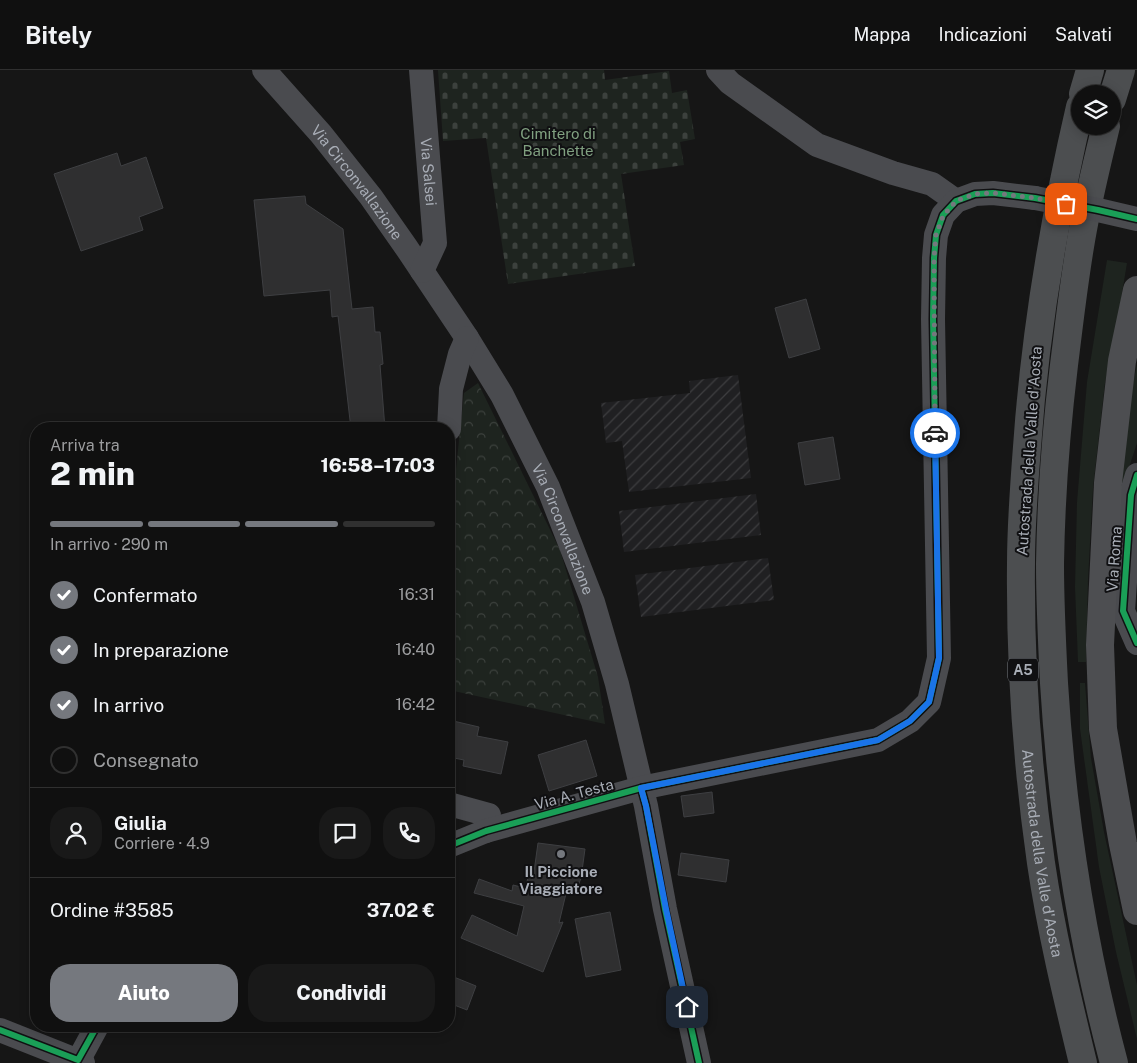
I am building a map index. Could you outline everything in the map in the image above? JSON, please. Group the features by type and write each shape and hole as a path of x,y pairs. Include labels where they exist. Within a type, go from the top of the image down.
{"highway":[{"path":"1086,85 1090,70"},
{"path":"1116,85 1121,70"},
{"name":"Autostrada della Valle d'Aosta","path":"1074,135 1057,216 1037,339 1029,410 1021,562 1025,704 1041,863 1056,948 1083,1063"},
{"name":"Autostrada della Valle d'Aosta","path":"1104,135 1084,226 1070,316 1059,413 1052,501 1050,565 1052,650 1062,787 1072,864 1086,944 1114,1063"}],"main road":[{"path":"1137,290 1122,361 1108,483 1100,645 1103,730 1122,844 1137,911"}],"street":[{"name":"Via Circonvallazione","path":"264,70 321,134 360,183 406,247 467,338 502,395 548,487 593,602 617,684 646,806 699,1063"},
{"name":"Via Salsei","path":"421,70 435,243 422,271"},
{"path":"718,70 730,83 817,145 893,173 932,184 956,201 975,194 993,193 1035,198 1137,219"},
{"name":"Via A. Testa","path":"455,844 486,831 641,788 878,740 910,721 929,702 939,658 934,258 936,235 943,216 956,201"},
{"path":"449,422 451,389 460,354 467,338"},
{"name":"Via Roma","path":"1137,475 1131,495 1123,610 1137,643"},
{"path":"455,806 489,815 486,831"},
{"path":"0,1030 79,1062 94,1032"}],"shaded area":[{"path":"738,375 751,478 629,492 622,441 606,443 601,403 690,393 689,381"},
{"path":"756,494 761,535 624,552 619,511"},
{"path":"768,558 774,600 641,617 635,575"}],"green space":[{"name":"Cimitero di Banchette","path":"438,70 604,70 605,80 669,71 672,93 687,90 695,139 680,142 684,165 621,174 635,266 508,284 486,138 443,141"},
{"path":"1107,260 1127,263 1105,383 1093,488 1086,662 1078,662 1075,587 1077,502 1087,382"},
{"path":"1137,365 1137,443 1121,492 1125,418"},
{"path":"478,383 560,550 598,677 605,724 455,691 455,479 464,393"},
{"path":"1080,683 1085,683 1091,758 1104,832 1137,985 1137,1039 1116,952 1099,867 1080,729"}],"building":[{"path":"117,153 121,166 146,157 163,208 139,217 143,230 81,251 54,174"},
{"path":"305,196 306,204 343,229 352,309 373,307 375,332 380,332 383,364 380,365 384,422 350,422 338,316 332,317 330,290 264,296 254,200"},
{"path":"806,299 820,349 789,358 775,308"},
{"path":"833,437 840,479 805,485 798,443"},
{"path":"455,721 479,727 477,736 508,742 501,774 463,766 464,760 455,758"},
{"path":"586,740 597,776 549,791 538,755"},
{"path":"712,792 714,813 684,817 681,796"},
{"path":"538,843 585,849 581,878 578,886 568,885 559,923 563,922 543,972 461,938 472,915 517,936 524,906 474,893 479,879 512,891 513,885 525,888 528,878 533,879"},
{"path":"681,853 729,860 726,882 678,875"},
{"path":"610,912 621,970 586,977 575,919"},
{"path":"455,977 476,986 467,1010 455,1005"}],"cycle path":[{"path":"455,844 486,831 641,788 878,740 910,721 929,702 939,658 933,319 936,235 943,215 956,201 975,194 993,193 1035,198 1137,219"},
{"path":"1137,475 1131,495 1123,611 1137,643"},
{"path":"641,788 699,1063"},
{"path":"0,1030 78,1060 94,1032"}],"way so far":[{"path":"935,433 934,258 936,235 943,216 956,201 975,194 993,193 1066,204"}],"place":[{"name":"Il Piccione Viaggiatore","path":"561,854"}],"route":[{"path":"687,1007 641,788 878,740 910,721 929,702 939,658 935,433"}]}
